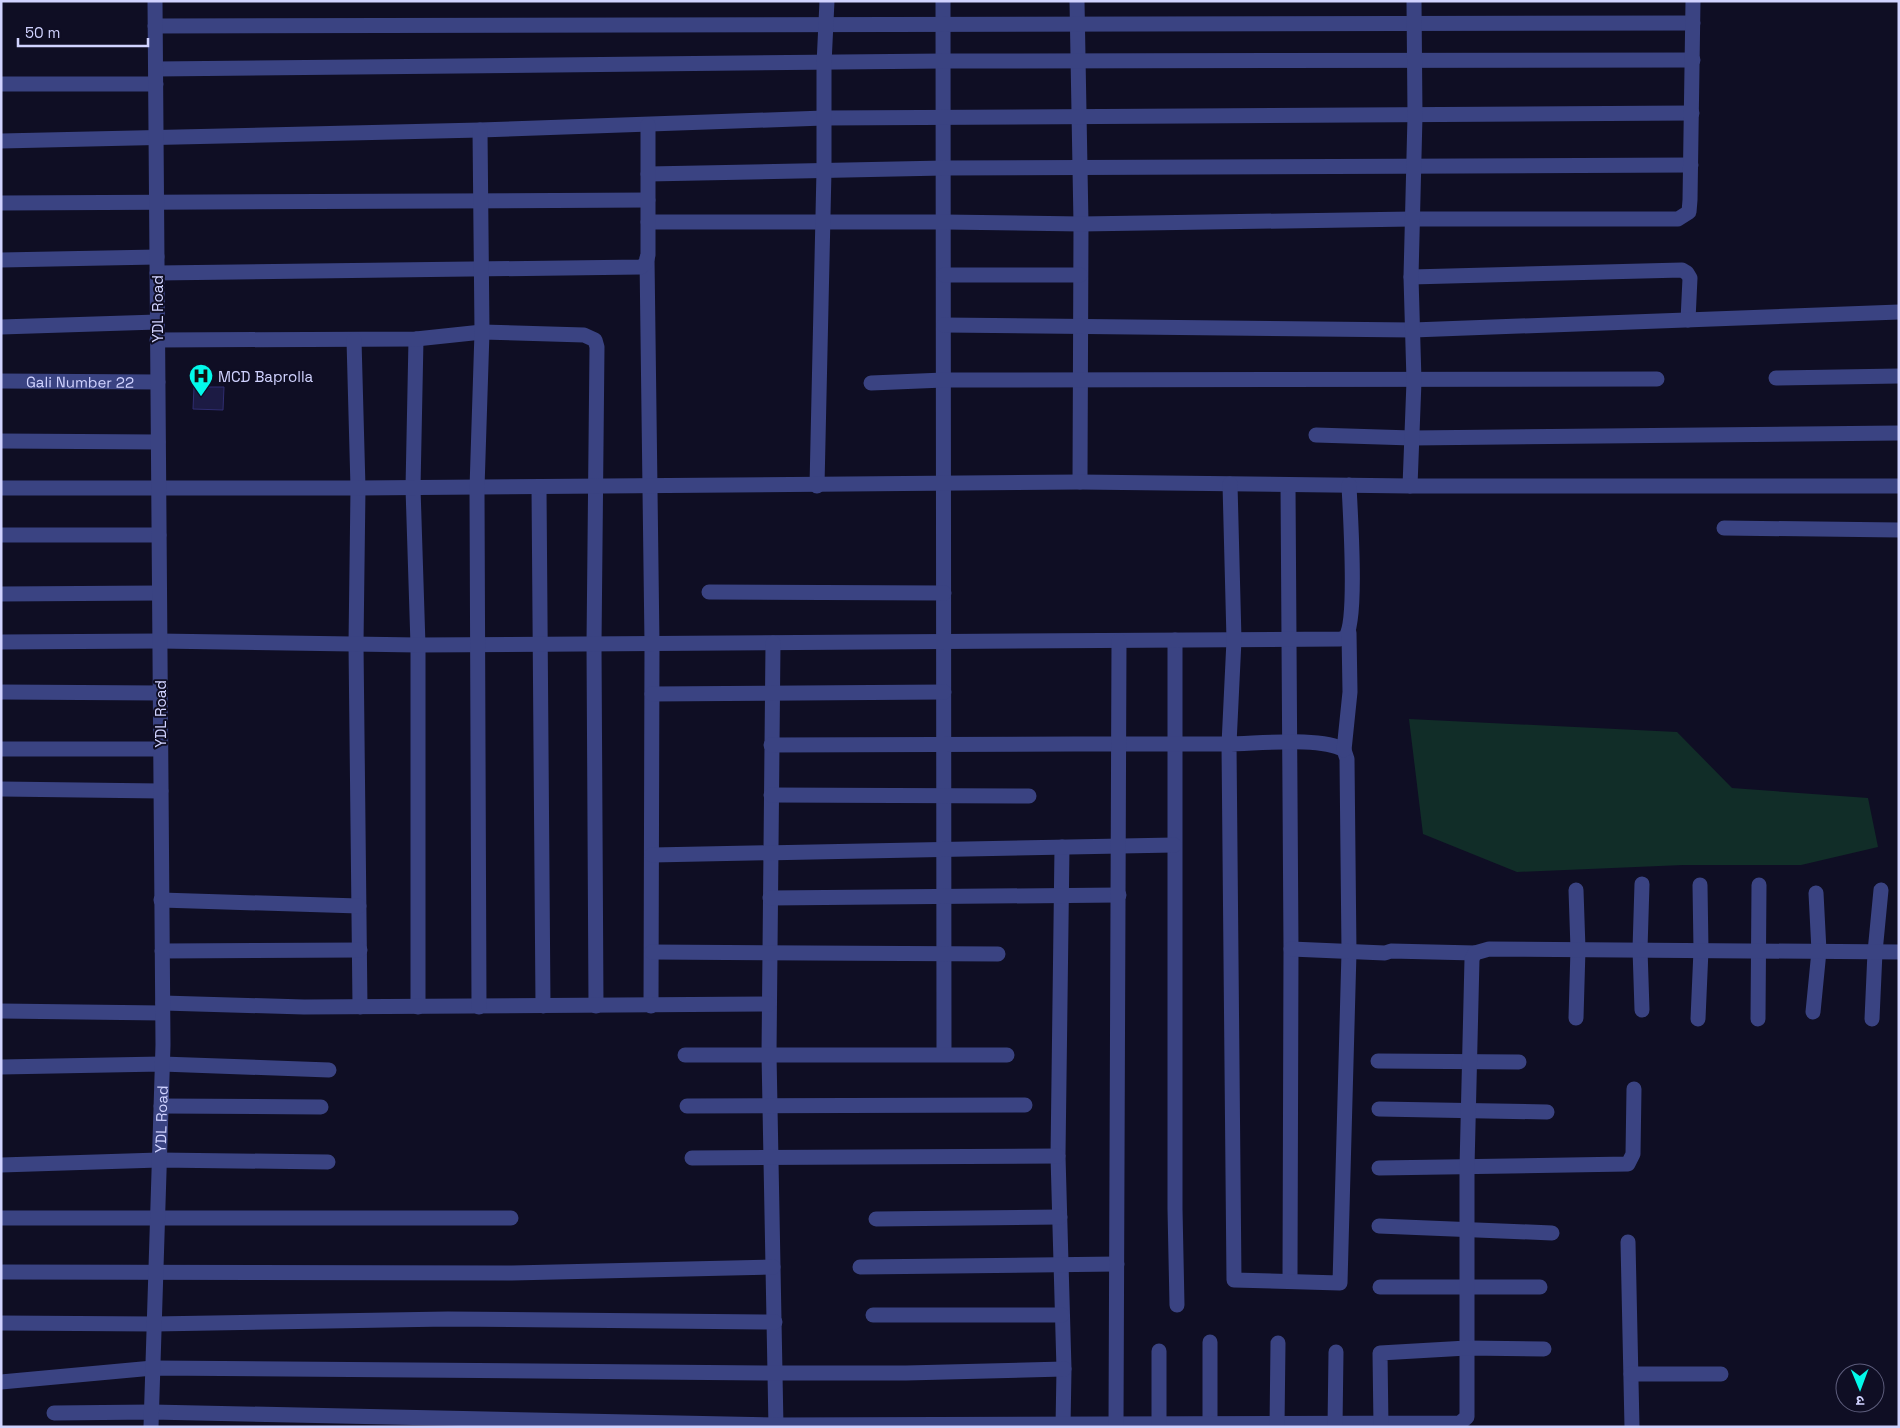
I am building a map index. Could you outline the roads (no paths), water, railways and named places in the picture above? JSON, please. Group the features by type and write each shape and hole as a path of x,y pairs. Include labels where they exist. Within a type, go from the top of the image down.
{"street":[{"name":"YDL Road","path":"152,1419 162,1064 155,1"},
{"path":"817,486 824,170 824,64 827,1"},
{"path":"943,1 945,222 943,483 944,1054"},
{"path":"1077,1 1081,224 1080,482"},
{"path":"1410,486 1414,381 1411,277 1415,116 1414,1"},
{"path":"648,222 1081,224 1412,220 1678,220 1689,212 1693,1"},
{"path":"155,26 943,26 1693,23"},
{"path":"1,84 156,76 943,61 1693,60"},
{"path":"1,141 156,139 480,130 824,118 1692,113"},
{"path":"648,125 647,258 652,644 651,1006"},
{"path":"479,1006 477,488 482,332 479,201 480,130"},
{"path":"648,174 944,168 1080,169 1691,165"},
{"path":"1,203 648,200"},
{"path":"1,260 157,257"},
{"path":"157,273 480,268 631,268 641,267 646,263 647,258"},
{"path":"1411,277 1682,270 1690,278 1688,320"},
{"path":"944,275 1080,275"},
{"path":"944,325 1413,330 1899,312"},
{"path":"1,327 157,322"},
{"path":"157,340 416,339 482,332 584,335 595,340 597,347 594,644 596,1006"},
{"path":"416,339 413,488 418,645 418,1007"},
{"path":"354,340 358,488 356,644 360,1007"},
{"path":"1776,378 1899,376"},
{"path":"871,383 944,380 1080,382 1657,379"},
{"name":"Gali Number 22","path":"1,381 158,382"},
{"path":"1316,435 1412,438 1899,433"},
{"path":"1,441 158,442"},
{"path":"1,488 477,488 1080,482 1410,486 1899,486"},
{"path":"1230,484 1234,640 1229,744 1234,1280 1340,1283 1349,952 1347,759 1344,750 1350,692 1348,633 1352,581 1349,485"},
{"path":"1288,485 1291,949 1290,1281"},
{"path":"539,487 543,1006"},
{"path":"1724,528 1899,530"},
{"path":"1,535 159,535"},
{"path":"709,592 944,593"},
{"path":"1,594 159,593"},
{"path":"1,642 160,641 418,645 1289,640 1340,639 1348,633"},
{"path":"1175,640 1174,845 1177,1305"},
{"path":"1116,1426 1120,846 1119,641"},
{"path":"772,643 768,1054 776,1426"},
{"path":"1,692 160,693"},
{"path":"652,694 944,692"},
{"path":"772,745 1327,743 1344,750"},
{"path":"1,749 160,749"},
{"path":"1,789 161,791"},
{"path":"771,795 1029,796"},
{"path":"652,855 770,851 1174,845"},
{"path":"1062,847 1058,1156 1064,1370 1063,1425"},
{"path":"1642,884 1640,949 1642,1010"},
{"path":"1698,1019 1701,950 1700,885"},
{"path":"1758,1019 1757,950 1759,885"},
{"path":"1576,890 1578,949 1576,1018"},
{"path":"1872,1019 1875,952 1881,890"},
{"path":"1813,1012 1819,951 1816,893"},
{"path":"770,898 1119,896"},
{"path":"162,900 358,906"},
{"path":"1291,949 1349,952 1475,953 1489,950 1578,949 1899,952"},
{"path":"162,951 360,950"},
{"path":"652,952 998,954"},
{"path":"54,1413 152,1419 776,1426 1381,1425 1453,1424 1466,1420 1468,1111 1472,959 1475,953"},
{"path":"1,1011 162,1008 769,1004"},
{"path":"684,1055 1007,1055"},
{"path":"1378,1061 1469,1060 1519,1062"},
{"path":"1,1067 162,1064 329,1070"},
{"path":"1379,1168 1622,1166 1628,1164 1633,1154 1634,1089"},
{"path":"687,1106 1025,1105"},
{"path":"161,1106 322,1107"},
{"path":"1379,1109 1548,1112"},
{"path":"692,1158 1058,1156"},
{"path":"1,1165 159,1160 328,1162"},
{"path":"876,1218 1060,1217"},
{"path":"1,1218 511,1218"},
{"path":"1379,1226 1552,1233"},
{"path":"1628,1242 1632,1427"},
{"path":"860,1266 1117,1264"},
{"path":"1,1272 512,1273 773,1267"},
{"path":"1380,1287 1468,1286 1540,1288"},
{"path":"873,1315 1062,1315"},
{"path":"1,1323 154,1324 448,1320 775,1322"},
{"path":"1210,1342 1210,1425"},
{"path":"1277,1425 1278,1343"},
{"path":"1381,1425 1380,1353 1467,1348 1544,1349"},
{"path":"1159,1425 1160,1350"},
{"path":"1335,1425 1336,1352"},
{"path":"1,1382 153,1368 776,1373 1064,1370"},
{"path":"1631,1374 1721,1374"}],"place":[{"name":"MCD Baprolla","path":"201,397"}]}
